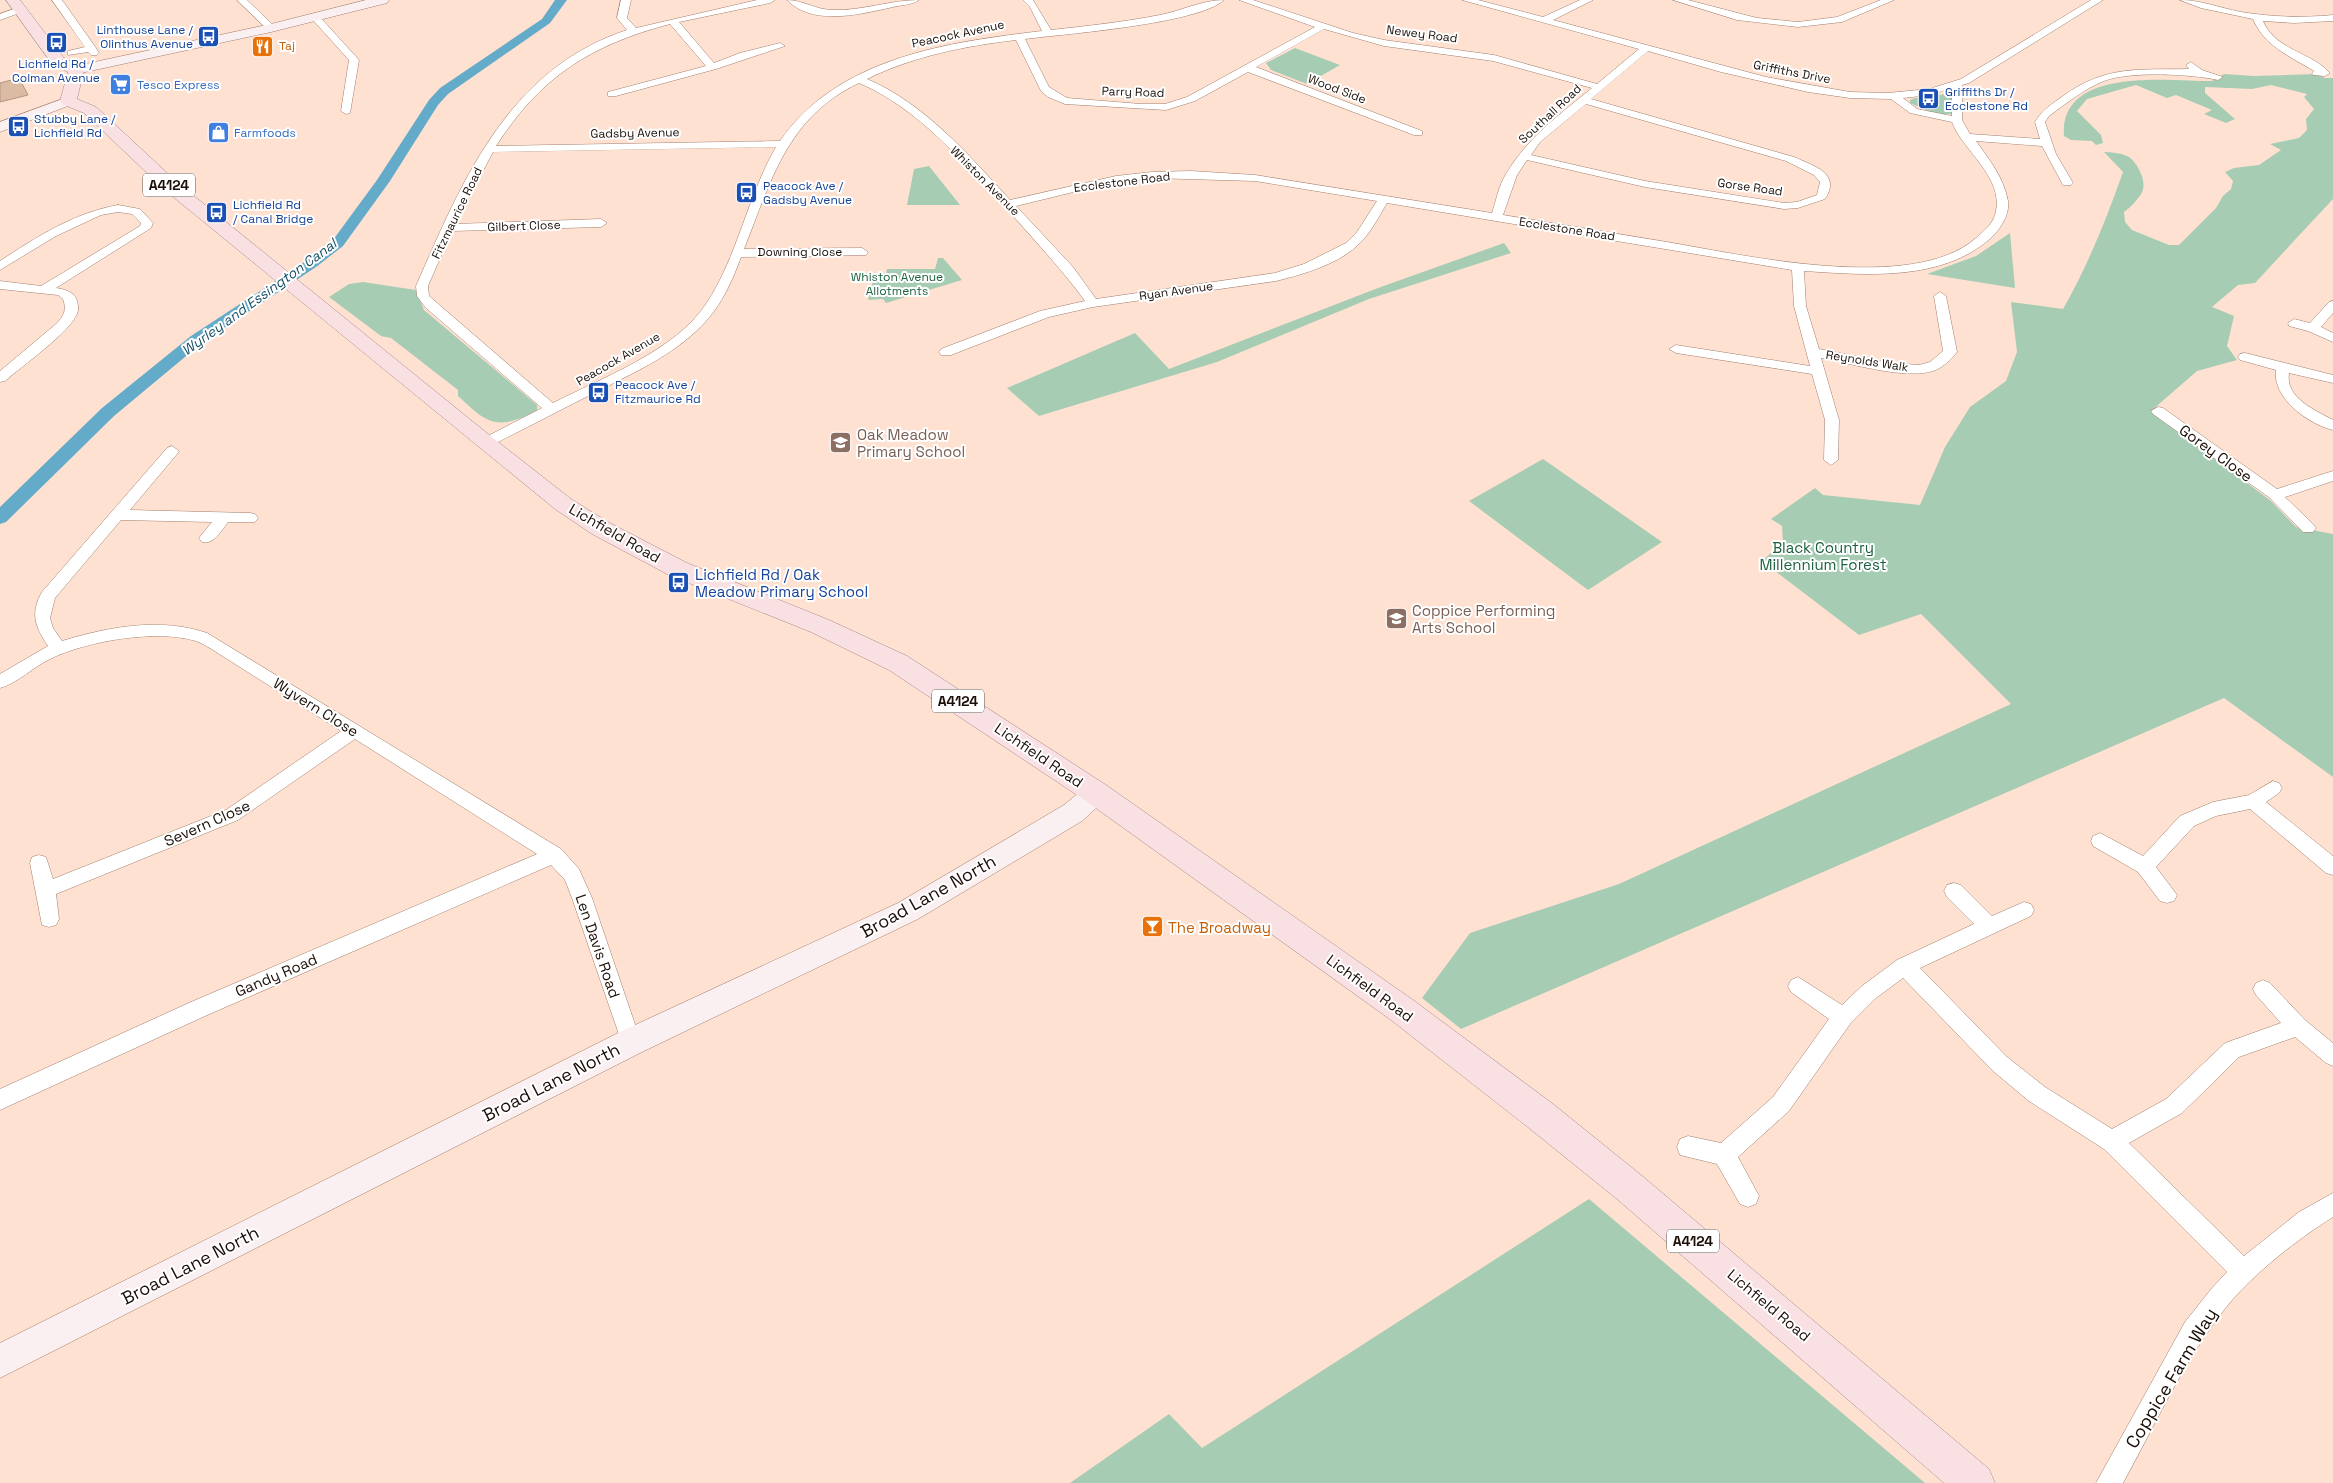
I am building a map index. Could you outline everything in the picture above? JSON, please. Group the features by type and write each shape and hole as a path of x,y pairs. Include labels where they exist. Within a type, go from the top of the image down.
{"main road":[{"path":"18,5 58,61 76,70 68,101"},
{"name":"Lichfield Road","path":"68,101 90,110 172,187 556,499 600,528 678,569 820,626 898,663 1096,793 1402,1010 1541,1116 1629,1187 1975,1483"}],"street":[{"path":"57,0 92,51 71,53"},
{"path":"242,0 270,28"},
{"path":"76,70 270,28 382,0"},
{"path":"626,0 621,18 623,24 636,31"},
{"name":"Fitzmaurice Road","path":"553,410 430,305 423,296 422,286 448,228 488,149 518,107 549,76 587,50 636,31 738,3 770,0"},
{"path":"792,0 808,11 832,13 914,0"},
{"path":"1028,0 1034,6 1048,33"},
{"name":"Newey Road","path":"1244,0 1323,26 1384,43 1469,53 1494,58 1598,87"},
{"name":"Griffiths Drive","path":"1467,0 1790,86 1840,93 1892,95 1957,85 2098,0"},
{"path":"1544,21 1563,10 1588,0"},
{"path":"1678,0 1743,18 1772,23 1803,24 1839,20 1889,0"},
{"path":"2184,0 2258,19 2297,21 2333,18"},
{"name":"Peacock Avenue","path":"485,443 553,410 649,359 686,333 710,308 721,291 781,144 815,107 859,79 899,62 973,43 1161,18 1210,1"},
{"path":"0,18 18,5"},
{"path":"315,17 354,60 346,111"},
{"path":"2258,19 2261,30 2274,41 2325,72 2317,73"},
{"path":"673,21 712,66"},
{"name":"Parry Road","path":"1019,36 1045,89 1052,95 1066,101 1141,108 1166,107 1183,103 1323,26"},
{"path":"760,41 767,50"},
{"path":"612,94 634,92 743,55 780,46"},
{"name":"Southall Road","path":"1496,218 1512,175 1523,156 1536,140 1646,48"},
{"name":"Wood Side","path":"1248,68 1418,133"},
{"path":"2067,183 2053,159 2040,122 2042,118 2081,88 2102,78 2121,73 2195,68 2218,77"},
{"name":"Whiston Avenue","path":"859,79 880,88 903,102 966,159 1069,270 1093,303"},
{"name":"Ecclestone Road","path":"1009,204 1088,184 1152,175 1180,174 1255,178 1798,267 1864,271 1907,268 1941,261 1978,244 1997,224 2002,212 2002,201 1991,172 1959,126 1957,120 1957,85"},
{"path":"1892,95 1914,111 1957,120"},
{"name":"Gorse Road","path":"1523,156 1645,184 1764,204 1798,205 1821,197 1825,190 1826,182 1818,173 1790,160 1584,100"},
{"path":"0,127 68,101"},
{"path":"1966,137 2048,144"},
{"name":"Gadsby Avenue","path":"488,149 781,144"},
{"name":"Ryan Avenue","path":"946,352 1045,314 1093,303 1276,277 1294,272 1348,247 1366,228 1384,199"},
{"path":"0,266 85,216 124,208 133,210 145,218 147,223 145,228 45,289"},
{"name":"Gilbert Close","path":"448,228 601,223"},
{"name":"Downing Close","path":"737,253 862,252"},
{"name":"Reynolds Walk","path":"1798,267 1800,306 1832,420 1831,460"},
{"path":"0,285 61,292 69,297 72,309 68,319 0,378"},
{"name":"Reynolds Walk","path":"1812,352 1873,364 1913,369 1928,368 1945,358 1950,352 1940,296"},
{"path":"2313,328 2333,305"},
{"path":"2294,323 2313,328 2333,338"},
{"name":"Reynolds Walk","path":"1676,349 1817,371"},
{"path":"2245,357 2333,379"},
{"path":"2283,368 2279,379 2283,390 2290,399 2333,426"},
{"name":"Gorey Close","path":"2158,411 2275,494 2308,528"},
{"path":"58,648 41,621 41,609 48,596 172,451"},
{"path":"2275,494 2333,476"},
{"path":"117,515 250,518"},
{"path":"207,538 224,517"},
{"name":"Wyvern Close","path":"0,682 58,648 106,636 151,631 182,632 201,636 404,760 554,855"},
{"name":"Severn Close","path":"46,890 232,815 258,799 354,731"},
{"path":"2145,866 2187,821 2213,809 2253,801 2273,788"},
{"name":"Broad Lane North","path":"0,1361 631,1042 908,911 1073,813 1096,793"},
{"path":"2253,801 2333,867"},
{"path":"2100,841 2145,866 2167,895"},
{"name":"Len Davis Road","path":"554,855 572,875 582,898 631,1042"},
{"name":"Gandy Road","path":"0,1100 198,1009 554,855"},
{"path":"39,863 46,890 49,919"},
{"path":"1954,891 1988,925"},
{"path":"1724,1156 1781,1104 1843,1017 1869,992 1904,966 1988,925 2024,910"},
{"path":"1904,966 2000,1064 2037,1094 2112,1141 2243,1272"},
{"path":"1798,986 1843,1017"},
{"path":"2262,990 2298,1027 2333,1056"},
{"path":"2112,1141 2174,1106 2232,1050 2298,1027"},
{"path":"1688,1147 1724,1156 1748,1196"},
{"name":"Coppice Farm Way","path":"2109,1483 2194,1331 2220,1296 2243,1272 2307,1220 2333,1204"}],"green space":[{"path":"1295,48 1340,65 1307,84 1271,70 1266,63"},
{"name":"Black Country Millennium Forest","path":"2224,74 2254,76 2317,74 2325,78 2333,78 2333,199 2255,283 2238,285 2212,307 2234,316 2227,346 2237,360 2197,371 2151,411 2271,501 2296,527 2333,534 2333,777 2224,698 1461,1029 1422,998 1470,933 1619,884 2011,704 1921,614 1859,635 1762,561 1783,542 1782,526 1771,519 1815,488 1823,495 1920,505 1945,447 1970,407 2006,381 2017,352 2011,302 2063,309 2081,276 2123,172 2104,152 2127,156 2134,161 2142,175 2144,185 2142,192 2124,212 2125,222 2132,230 2169,245 2179,245 2216,208 2223,196 2231,189 2233,181 2225,172 2234,168 2259,165 2281,150 2270,144 2299,138 2307,130 2306,119 2314,109 2304,97 2307,94 2271,85 2252,89 2205,87 2205,93 2235,119 2226,123 2204,114 2212,110 2176,95 2167,98 2136,85 2087,99 2077,111 2101,135 2103,143 2096,145 2092,141 2071,140 2064,136 2067,114 2079,98 2097,88 2120,82 2145,80 2212,81"},
{"path":"1946,94 1953,95 1952,114 1934,114 1910,103 1910,100 1915,98"},
{"path":"929,166 960,205 907,205 914,169"},
{"path":"2010,233 2015,288 1927,274 1976,256"},
{"path":"1504,243 1511,253 1369,299 1217,362 1039,416 1007,388 1135,333 1169,369 1378,288"},
{"name":"Whiston Avenue Allotments","path":"938,258 943,258 962,280 886,303 883,299 868,300 875,273 886,273 887,269 935,269"},
{"path":"363,282 416,290 424,310 537,405 537,411 512,421 502,422 493,422 477,413 458,396 458,390 391,338 381,336 329,297 349,284"},
{"path":"1543,459 1662,542 1588,590 1469,501"},
{"path":"1589,1199 1925,1483 1070,1483 1169,1414 1202,1448"}],"building":[{"path":"19,78 28,95 0,102 0,83"}],"waterway":[{"name":"Wyrley and Essington Canal","path":"0,518 108,412 197,339 311,264 338,243 383,181 433,103 444,91 546,21 561,0"}],"place":[{"name":"Linthouse Lane / Olinthus Avenue","path":"209,37"},
{"name":"Lichfield Rd / Colman Avenue","path":"56,43"},
{"name":"Taj","path":"263,46"},
{"name":"Tesco Express","path":"121,85"},
{"name":"Griffiths Dr / Ecclestone Rd","path":"1929,99"},
{"name":"Stubby Lane / Lichfield Rd","path":"18,126"},
{"name":"Farmfoods","path":"218,133"},
{"name":"Peacock Ave / Gadsby Avenue","path":"747,193"},
{"name":"Lichfield Rd / Canal Bridge","path":"217,212"},
{"name":"Peacock Ave / Fitzmaurice Rd","path":"599,392"},
{"name":"Oak Meadow Primary School","path":"841,443"},
{"name":"Lichfield Rd / Oak Meadow Primary School","path":"679,583"},
{"name":"Coppice Performing Arts School","path":"1396,619"},
{"name":"The Broadway","path":"1152,927"}]}
